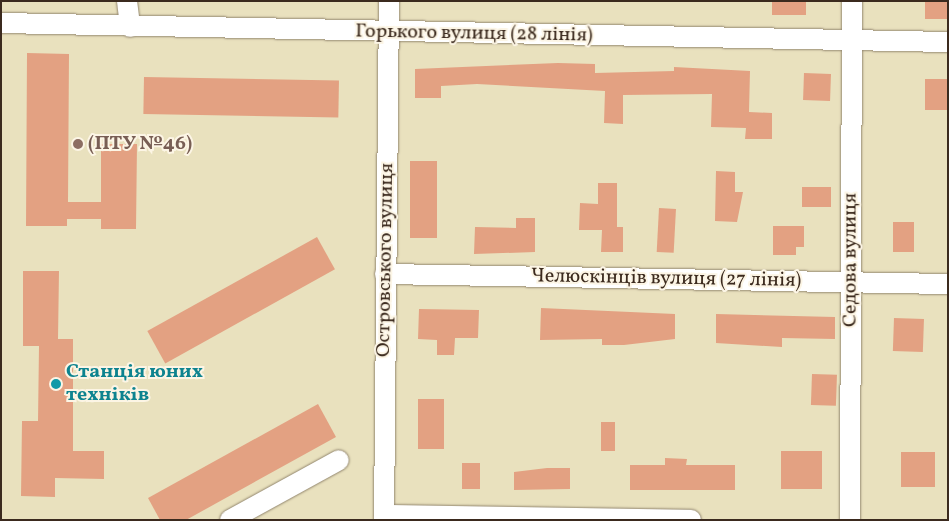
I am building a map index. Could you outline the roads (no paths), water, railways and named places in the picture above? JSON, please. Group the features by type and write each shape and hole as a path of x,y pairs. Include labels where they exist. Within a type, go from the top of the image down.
{"street":[{"path":"127,1 130,27"},
{"name":"Островського вулиця","path":"384,517 388,1"},
{"name":"Седова вулиця","path":"850,520 852,1"},
{"name":"Горького вулиця (28 лiнiя)","path":"1,23 388,33 948,42"},
{"name":"Челюскінців вулиця (27 лiнiя)","path":"385,274 948,284"},
{"path":"230,520 339,460"},
{"path":"384,517 691,520"}],"place":[{"name":"(ПТУ №46)","path":"78,144"},
{"name":"Станція юних техніків","path":"56,384"}]}
